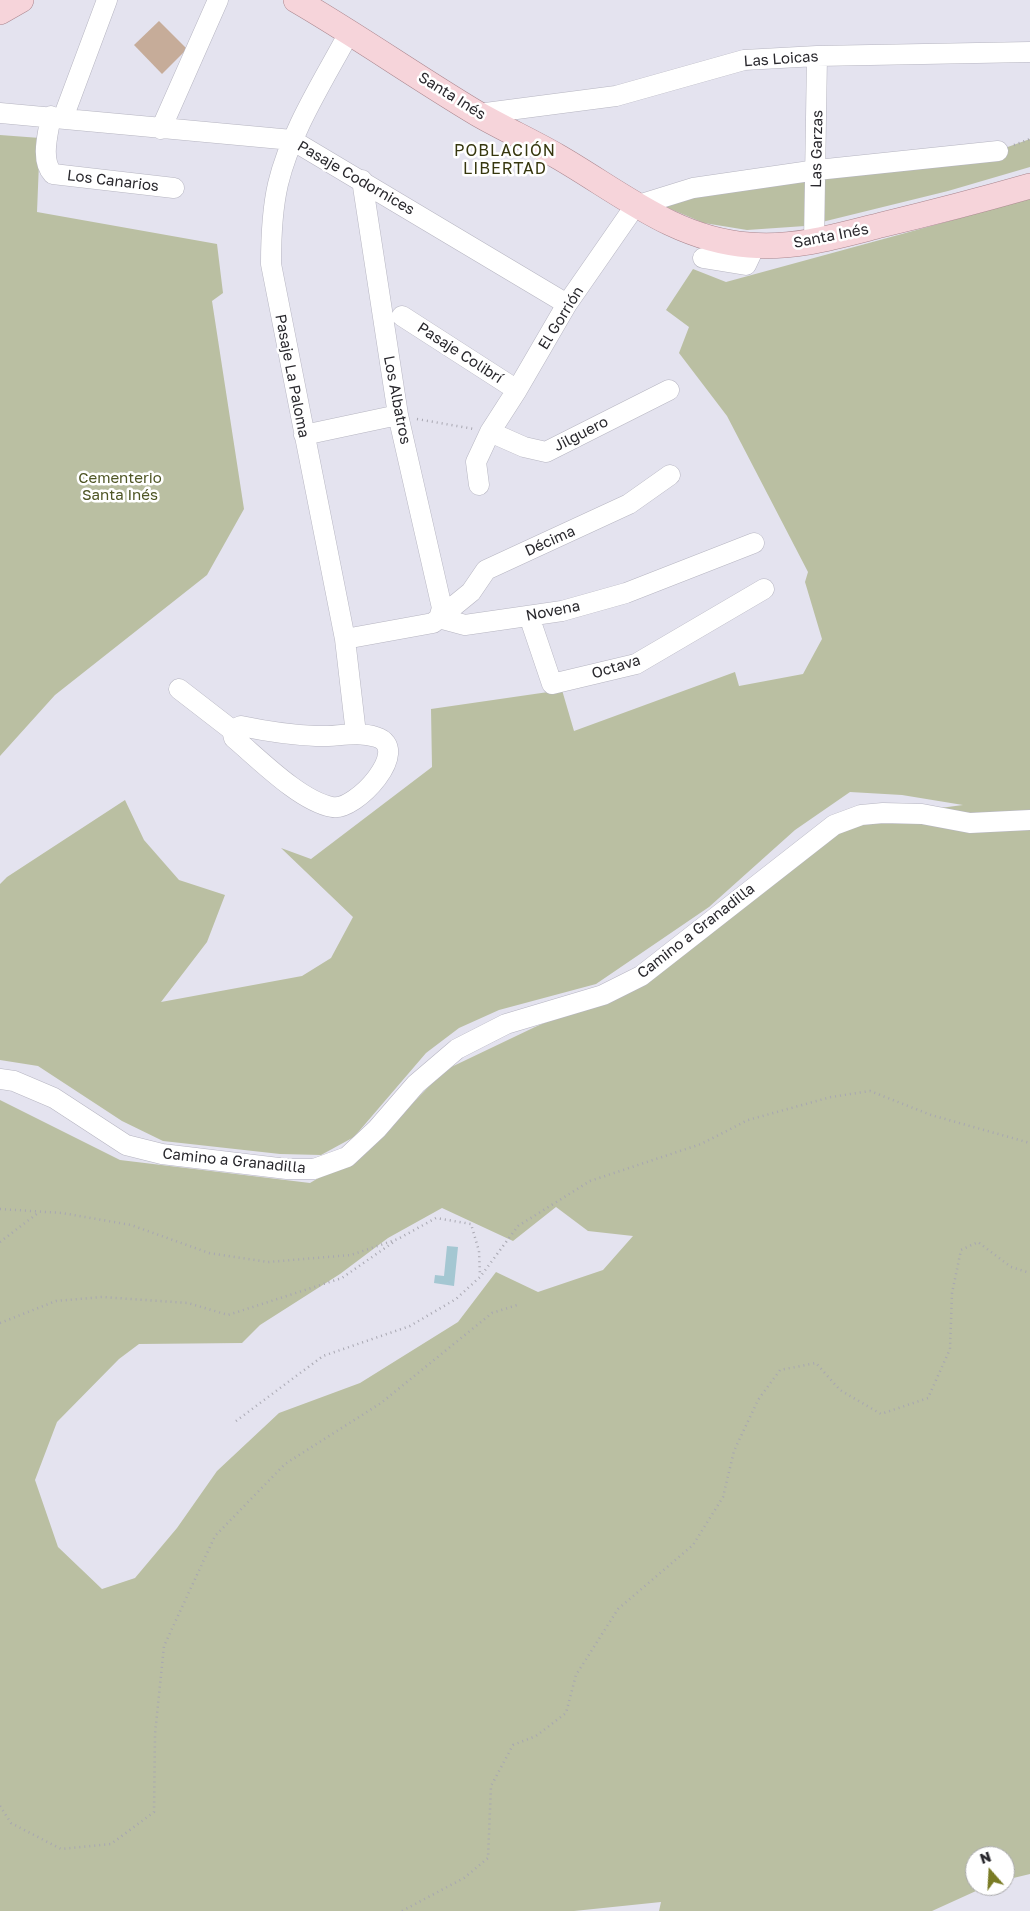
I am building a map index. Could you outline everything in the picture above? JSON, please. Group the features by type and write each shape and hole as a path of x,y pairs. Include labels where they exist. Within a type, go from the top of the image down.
{"main road":[{"path":"0,12 21,0"},
{"name":"Santa Inés","path":"296,0 350,31 478,114 557,156 635,206 687,230 720,240 755,246 814,242 965,205 1030,186"}],"street":[{"name":"Los Canarios","path":"108,0 57,117 45,160 53,174 174,188"},
{"path":"161,129 218,0"},
{"name":"Pasaje La Paloma","path":"350,31 292,140 278,184 272,222 271,264 345,639 356,734"},
{"name":"Las Loicas","path":"478,114 616,96 744,60 817,56 1030,52"},
{"name":"Las Garzas","path":"814,242 817,170 817,56"},
{"name":"Pasaje Codornices","path":"0,113 292,140 568,304"},
{"path":"635,206 693,188 817,170 998,151"},
{"name":"Los Albatros","path":"362,180 398,415 442,608 440,618"},
{"name":"El Gorrión","path":"479,485 476,462 490,432 568,304 635,206"},
{"path":"703,258 746,265 755,246"},
{"name":"Pasaje Colibrí","path":"402,316 517,390"},
{"name":"Jilguero","path":"490,432 524,447 546,452 670,390"},
{"path":"304,435 398,415"},
{"name":"Décima","path":"440,618 471,592 486,570 629,504 670,475"},
{"name":"Novena","path":"440,618 465,624 562,611 626,593 754,543"},
{"name":"Octava","path":"528,616 552,684 636,664 764,589"},
{"path":"345,639 433,623 440,618"},
{"path":"179,689 232,730 234,738 303,795 319,804 334,808 348,804 376,780 386,764 389,750 385,742 377,737 356,734 316,736 241,726 232,730"},
{"name":"Camino a Granadilla","path":"0,1079 14,1081 54,1098 126,1144 162,1154 287,1169 314,1169 347,1157 376,1129 416,1084 457,1049 506,1024 603,995 641,976 834,824 860,815 883,813 922,814 970,823 1030,820"}],"path":[{"path":"398,415 490,432"},
{"path":"236,1421 323,1356 410,1326 456,1299 480,1277 518,1226 590,1180 701,1144 748,1120 831,1097 870,1091 930,1115 1030,1143"},
{"path":"0,1209 62,1213 132,1225 209,1253 268,1262 351,1255 398,1239"},
{"path":"0,1242 39,1212"},
{"path":"0,1323 56,1301 102,1297 188,1303 228,1315 342,1278 398,1239 436,1218 470,1224 478,1251 480,1277"},
{"path":"402,1911 464,1878 488,1858 491,1786 513,1745 536,1736 566,1713 576,1675 618,1609 693,1545 723,1497 734,1451 758,1400 780,1370 816,1363 840,1390 881,1414 928,1398 950,1349 952,1293 961,1250 978,1242 1011,1266 1030,1273"},
{"path":"0,1806 10,1823 62,1849 111,1844 154,1812 154,1734 164,1646 215,1536 285,1464 381,1403 492,1313 517,1305"}],"green space":[{"name":"Cementerio Santa Inés","path":"0,135 40,138 37,212 217,244 223,293 212,301 244,509 207,575 55,695 0,756"},
{"path":"1030,139 1030,167 948,191 822,222 825,170 991,153"},
{"path":"807,179 805,226 747,230 704,223 656,203"},
{"path":"1030,199 1030,1874 1015,1878 1015,1846 965,1846 965,1896 932,1911 659,1911 661,1902 574,1911 0,1911 0,1100 120,1160 310,1183 370,1147 445,1070 535,1027 639,982 833,829 878,816 963,805 902,795 850,792 795,830 709,907 596,984 499,1010 459,1028 426,1053 354,1137 321,1155 280,1154 163,1141 122,1121 38,1066 0,1060 0,884 7,877 125,800 144,840 179,880 225,895 207,942 161,1002 302,976 331,958 353,917 281,848 311,859 432,767 431,709 562,690 574,731 735,672 739,686 803,674 822,639 805,582 808,572 727,416 679,353 689,327 666,310 693,269 726,282","holes":["556,1207 588,1231 633,1236 603,1270 538,1292 496,1272 458,1322 360,1383 279,1413 217,1471 177,1528 135,1578 102,1589 58,1547 35,1480 57,1422 119,1359 139,1344 242,1343 260,1325 340,1274 388,1238 442,1208 513,1241"]}],"water":[{"path":"447,1246 458,1247 454,1286 434,1283 435,1275 444,1276"}],"building":[{"path":"159,21 187,49 162,74 134,45"}],"district":[{"name":"POBLACIÓN LIBERTAD","path":"505,160"}]}
